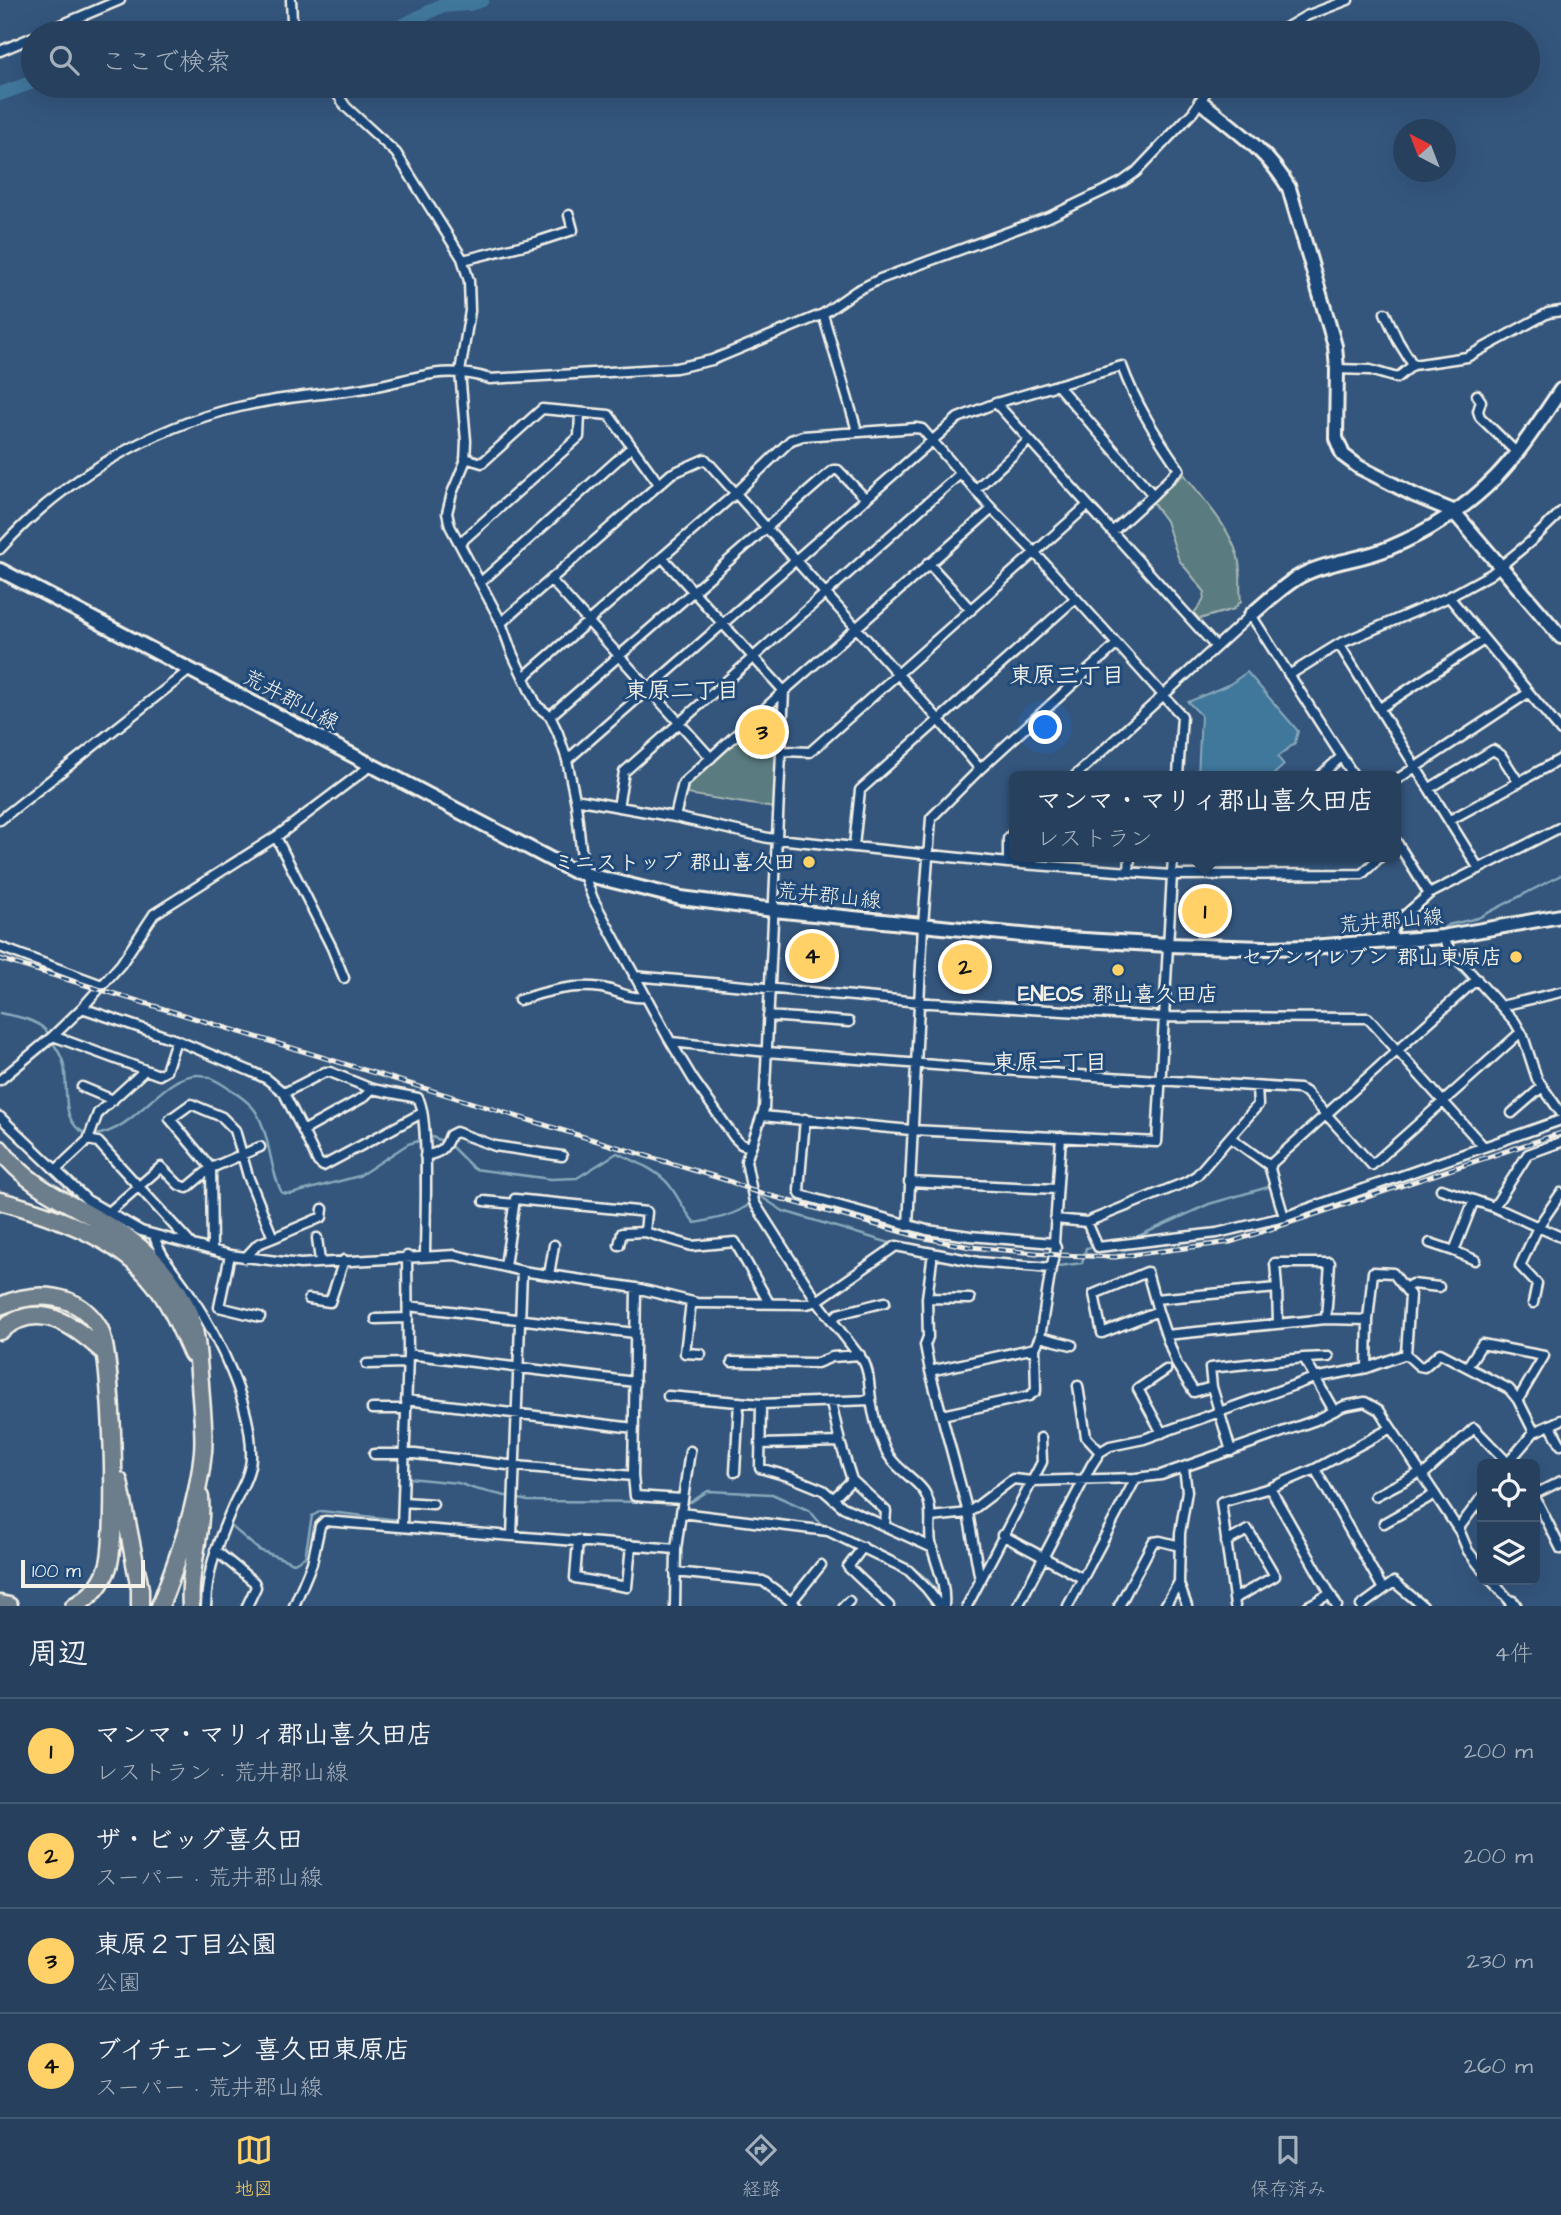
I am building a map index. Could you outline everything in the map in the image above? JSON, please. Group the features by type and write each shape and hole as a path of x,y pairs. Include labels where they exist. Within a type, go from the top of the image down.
{"highway":[{"path":"0,1149 15,1167 41,1189 133,1241 159,1267 188,1310 194,1329 204,1450 182,1546 160,1606"},
{"path":"0,1201 48,1216 88,1234 132,1262 162,1294 198,1369"},
{"path":"0,1306 27,1296 49,1296 76,1304 101,1332 114,1461 112,1548 104,1579 93,1593 74,1606"},
{"path":"0,1331 20,1320 49,1317 70,1324 104,1352"},
{"path":"114,1461 140,1589 140,1606"},
{"path":"191,1606 191,1577 202,1517 199,1480"},
{"path":"0,1604 9,1606"}],"main road":[{"path":"1201,102 1259,149 1277,168 1289,188 1331,326 1337,369 1336,438 1343,455 1370,473 1453,511 1560,632"},
{"path":"1251,615 1304,574 1380,552 1418,535 1453,511 1483,489 1517,453 1561,390"},
{"name":"荒井郡山線","path":"0,570 584,875 681,898 923,925 1169,945 1287,947 1388,942 1442,937 1561,916"}],"street":[{"path":"70,21 120,0"},
{"path":"291,0 292,21"},
{"path":"1297,21 1348,0"},
{"path":"0,51 21,42"},
{"path":"340,98 346,107 396,153 463,260 469,281 470,312 460,372 465,458 447,513 450,526 501,623 537,706 550,716 567,760 575,799 584,875 593,900 671,1042 728,1129 741,1144 750,1147"},
{"path":"0,549 40,511 107,459 193,419 238,407 366,388 420,374 460,372 490,379 676,368 712,360 823,314 856,291 880,279 1049,217 1122,182 1140,168 1203,98"},
{"path":"463,260 573,230 569,215"},
{"path":"1337,369 1370,370 1394,378 1413,365 1463,358 1548,313 1561,311"},
{"path":"1385,313 1413,365"},
{"path":"823,314 857,431"},
{"path":"567,760 958,418 996,403 1122,366 1142,411 1179,469 1112,532"},
{"path":"1057,385 1153,495"},
{"path":"1477,395 1481,401 1478,411 1480,417 1517,453"},
{"path":"996,403 1216,647"},
{"path":"465,458 482,463 541,410 609,415 659,484"},
{"path":"460,543 579,437 580,412"},
{"path":"524,677 735,494 791,440 803,436 916,428 922,429 1182,716 1178,771"},
{"path":"975,490 1029,440"},
{"path":"481,582 632,447"},
{"path":"501,623 671,474 705,459 980,769"},
{"path":"550,716 834,469 866,499"},
{"path":"618,807 624,772 961,473"},
{"path":"782,751 810,752 1088,505"},
{"path":"675,817 683,783 992,509"},
{"path":"1289,675 1339,644 1449,597 1502,566 1561,512"},
{"path":"662,557 784,691 762,1116 750,1147 746,1168 754,1202 817,1301 860,1355 868,1370 871,1400 885,1450 893,1462 926,1494 933,1548 945,1585 942,1606"},
{"path":"928,563 971,610"},
{"path":"551,580 711,758"},
{"path":"1449,597 1561,731"},
{"path":"854,846 860,790 1076,598"},
{"path":"1080,771 1251,615 1351,771"},
{"path":"1380,708 1484,640"},
{"path":"908,1226 923,925 932,815 1117,644"},
{"path":"1339,644 1479,869"},
{"path":"0,820 191,669"},
{"path":"1401,776 1528,693"},
{"path":"1430,788 1493,750 1501,754 1518,783"},
{"path":"1326,771 1341,757"},
{"path":"1450,820 1561,759"},
{"path":"0,1080 82,1008 121,964 154,915 276,837 373,764"},
{"path":"575,799 778,839 1008,863 1171,875 1362,874 1375,862"},
{"path":"1388,942 1396,923 1429,894 1561,827"},
{"path":"276,837 332,948 344,978"},
{"path":"1008,863 1009,838"},
{"path":"1401,850 1429,894"},
{"path":"1129,872 1130,862"},
{"path":"762,1116 912,1130 1157,1142 1172,862"},
{"path":"1442,937 1521,1032 1542,1087 1561,1113"},
{"path":"0,947 102,985"},
{"path":"634,976 920,1002 1164,1017 1365,1018 1372,1021 1398,1049 1483,1146"},
{"path":"1270,1166 1476,979"},
{"path":"519,1000 553,989 575,987 603,989 635,998 645,997"},
{"path":"1501,1006 1561,992"},
{"path":"82,1008 176,1040 260,1076 284,1093 318,1162 323,1166 422,1113"},
{"path":"768,1016 849,1022"},
{"path":"671,1042 767,1052 1303,1090 1372,1165 1521,1032"},
{"path":"53,1036 159,1075 165,1072 176,1040"},
{"path":"55,1170 88,1140 96,1115 144,1071"},
{"path":"284,1093 330,1072 372,1089 415,1097 421,1103 425,1156 425,1255"},
{"path":"82,1087 113,1100"},
{"path":"1055,1219 1087,1222 1193,1178 1206,1168 1258,1105 1257,1087"},
{"path":"1512,1113 1542,1087"},
{"path":"303,1131 364,1097 372,1089"},
{"path":"212,1249 211,1168 170,1121 191,1104 222,1117 232,1125 243,1153 248,1176 273,1238"},
{"path":"0,1117 84,1198 141,1231 245,1258 300,1264 461,1255 522,1271 636,1288 691,1302 807,1304 817,1301 896,1246 978,1262 1051,1268"},
{"path":"805,1119 799,1190 802,1195 908,1226 970,1237 1054,1243"},
{"path":"1087,1222 1098,1247 1203,1235 1284,1217 1561,1120"},
{"path":"425,1156 440,1152 447,1145 450,1135 456,1132 495,1146 562,1156"},
{"path":"942,1415 1029,1396 1036,1391 1035,1348 1040,1338 1056,1248 1054,1243 1060,1137"},
{"path":"1231,1139 1270,1166 1284,1217"},
{"path":"88,1140 98,1142 191,1244"},
{"path":"1494,1207 1528,1154 1561,1142"},
{"path":"109,1212 161,1167 185,1188 211,1168 260,1147"},
{"path":"909,1182 1056,1189"},
{"path":"1441,1189 1494,1207 1561,1237"},
{"path":"1533,1303 1536,1284 1520,1266 1538,1227 1561,1193"},
{"path":"505,1266 515,1199 647,1212 645,1232"},
{"path":"1454,1251 1474,1200"},
{"path":"484,1201 514,1204"},
{"path":"245,1258 258,1244 322,1217 323,1209"},
{"path":"618,1245 622,1233 645,1232 692,1245 735,1242 769,1303"},
{"path":"154,1235 158,1248 197,1305 221,1348 244,1410 251,1451 250,1468 215,1550 208,1578 206,1606"},
{"path":"317,1238 320,1261"},
{"path":"1430,1243 1475,1259"},
{"path":"549,1275 554,1245"},
{"path":"230,1255 219,1307 260,1317"},
{"path":"402,1527 408,1318 407,1256"},
{"path":"309,1299 330,1302 344,1260"},
{"path":"932,1261 927,1298 928,1336 925,1345 968,1513 980,1580"},
{"path":"1278,1323 1275,1262 1330,1263 1326,1319"},
{"path":"512,1536 522,1271"},
{"path":"1158,1311 1102,1333 1094,1294 1147,1272 1177,1365 1194,1392 1212,1387"},
{"path":"1367,1368 1373,1272 1393,1273 1409,1295 1406,1354"},
{"path":"1405,1288 1412,1284 1439,1287"},
{"path":"636,1288 635,1496 682,1499"},
{"path":"1155,1299 1277,1288"},
{"path":"927,1298 970,1299"},
{"path":"691,1302 685,1353 701,1354"},
{"path":"832,1321 838,1314 885,1302"},
{"path":"408,1306 635,1333"},
{"path":"376,1319 408,1318"},
{"path":"1166,1335 1326,1319 1368,1320"},
{"path":"1040,1338 1072,1345"},
{"path":"1467,1367 1482,1344 1544,1356 1518,1400"},
{"path":"930,1371 1035,1348"},
{"path":"1406,1354 1419,1366 1424,1367 1440,1353 1509,1389 1518,1400 1534,1432"},
{"path":"1018,1606 1100,1452 1162,1433 1314,1378 1367,1368 1406,1354"},
{"path":"732,1363 817,1363 832,1357 860,1355"},
{"path":"1231,1451 1212,1387 1210,1367 1328,1357"},
{"path":"1304,1358 1334,1411"},
{"path":"367,1364 407,1359 519,1368 635,1382"},
{"path":"1162,1433 1138,1389 1166,1370"},
{"path":"1078,1386 1086,1437 1100,1452"},
{"path":"668,1396 761,1404 871,1400"},
{"path":"735,1472 739,1402"},
{"path":"831,1402 852,1480 886,1511 885,1525"},
{"path":"931,1517 968,1513 1013,1479 1032,1481 1136,1478 1184,1468 1317,1420 1354,1403 1368,1402 1379,1410 1422,1473 1477,1563"},
{"path":"372,1409 406,1404 634,1428"},
{"path":"761,1404 760,1468 823,1490 842,1507 933,1548"},
{"path":"1512,1459 1534,1432 1561,1420"},
{"path":"1550,1425 1561,1445"},
{"path":"1226,1542 1248,1530 1275,1576 1235,1602 1226,1542 1222,1502 1270,1488 1315,1469 1391,1428"},
{"path":"1375,1496 1422,1473 1474,1428 1508,1459"},
{"path":"967,1606 1042,1462 1041,1438"},
{"path":"760,1444 840,1442"},
{"path":"675,1606 676,1549 690,1451"},
{"path":"374,1454 405,1454 633,1476"},
{"path":"1184,1468 1187,1491 1180,1546 1179,1583 1187,1606"},
{"path":"1315,1469 1383,1589"},
{"path":"1068,1606 1136,1478"},
{"path":"833,1499 852,1480"},
{"path":"1540,1492 1561,1481"},
{"path":"1270,1488 1337,1606"},
{"path":"1384,1523 1435,1494"},
{"path":"403,1502 433,1504"},
{"path":"1458,1529 1477,1504"},
{"path":"1540,1505 1561,1549"},
{"path":"681,1513 828,1531 908,1570 942,1606"},
{"path":"294,1606 312,1563 319,1529 325,1521 676,1549"},
{"path":"1002,1535 1082,1578"},
{"path":"578,1540 575,1578 627,1587 631,1545"},
{"path":"1119,1606 1153,1542 1180,1546"},
{"path":"863,1547 848,1567 889,1606"},
{"path":"215,1550 254,1582 256,1587 247,1606"},
{"path":"675,1572 763,1581 795,1604 821,1565"},
{"path":"1361,1606 1395,1582 1423,1606"},
{"path":"1165,1606 1179,1583"},
{"path":"1496,1585 1513,1605"},
{"path":"1308,1606 1330,1594"}],"green space":[{"path":"1184,474 1228,534 1240,568 1241,601 1234,609 1199,619 1194,613 1203,601 1205,592 1179,560 1166,521 1152,502"},
{"path":"779,702 775,808 687,794 688,785"}],"water":[{"path":"1247,672 1298,731 1295,743 1278,757 1284,765 1277,771 1198,771 1201,715 1188,702 1230,684"}],"waterway":[{"path":"412,21 441,6 482,0"},
{"path":"0,94 21,86"},
{"path":"1441,934 1441,930 1448,925 1478,918 1561,875"},
{"path":"1441,941 1441,949 1470,982"},
{"path":"0,1013 34,1022 49,1035"},
{"path":"52,1041 63,1063 67,1105 72,1122 87,1134"},
{"path":"94,1135 123,1124 173,1083 185,1077 199,1075 222,1084 253,1108 265,1132 282,1193 291,1194 359,1176 408,1144 432,1137 448,1143 474,1169 551,1179 577,1178 617,1153 645,1166 665,1180 695,1223 732,1214 751,1203"},
{"path":"1130,1240 1209,1204 1279,1184 1275,1166"},
{"path":"757,1199 760,1196 783,1211 893,1244"},
{"path":"1052,1267 1082,1263 1086,1248 1096,1247"},
{"path":"407,1487 409,1478 458,1483 528,1501 670,1502"},
{"path":"684,1502 691,1502 708,1491 772,1494 810,1511 820,1523 828,1527"},
{"path":"231,1526 259,1550 294,1563 305,1557 312,1516 321,1511 399,1520"},
{"path":"853,1539 890,1555 915,1570 935,1588 941,1599"}],"railway":[{"path":"0,959 729,1181 750,1190 920,1237 970,1247 1115,1257 1231,1242 1561,1133"}],"place":[{"name":"東原２丁目公園","path":"762,732"},
{"name":"ミニストップ 郡山喜久田","path":"809,862"},
{"name":"マンマ・マリィ郡山喜久田店","path":"1205,911"},
{"name":"ブイチェーン 喜久田東原店","path":"812,956"},
{"name":"セブンイレブン 郡山東原店","path":"1516,957"},
{"name":"ザ・ビッグ喜久田","path":"965,967"},
{"name":"ENEOS 郡山喜久田店","path":"1118,970"}],"district":[{"name":"東原三丁目","path":"1067,676"},
{"name":"東原二丁目","path":"682,691"},
{"name":"東原一丁目","path":"1050,1063"}]}
